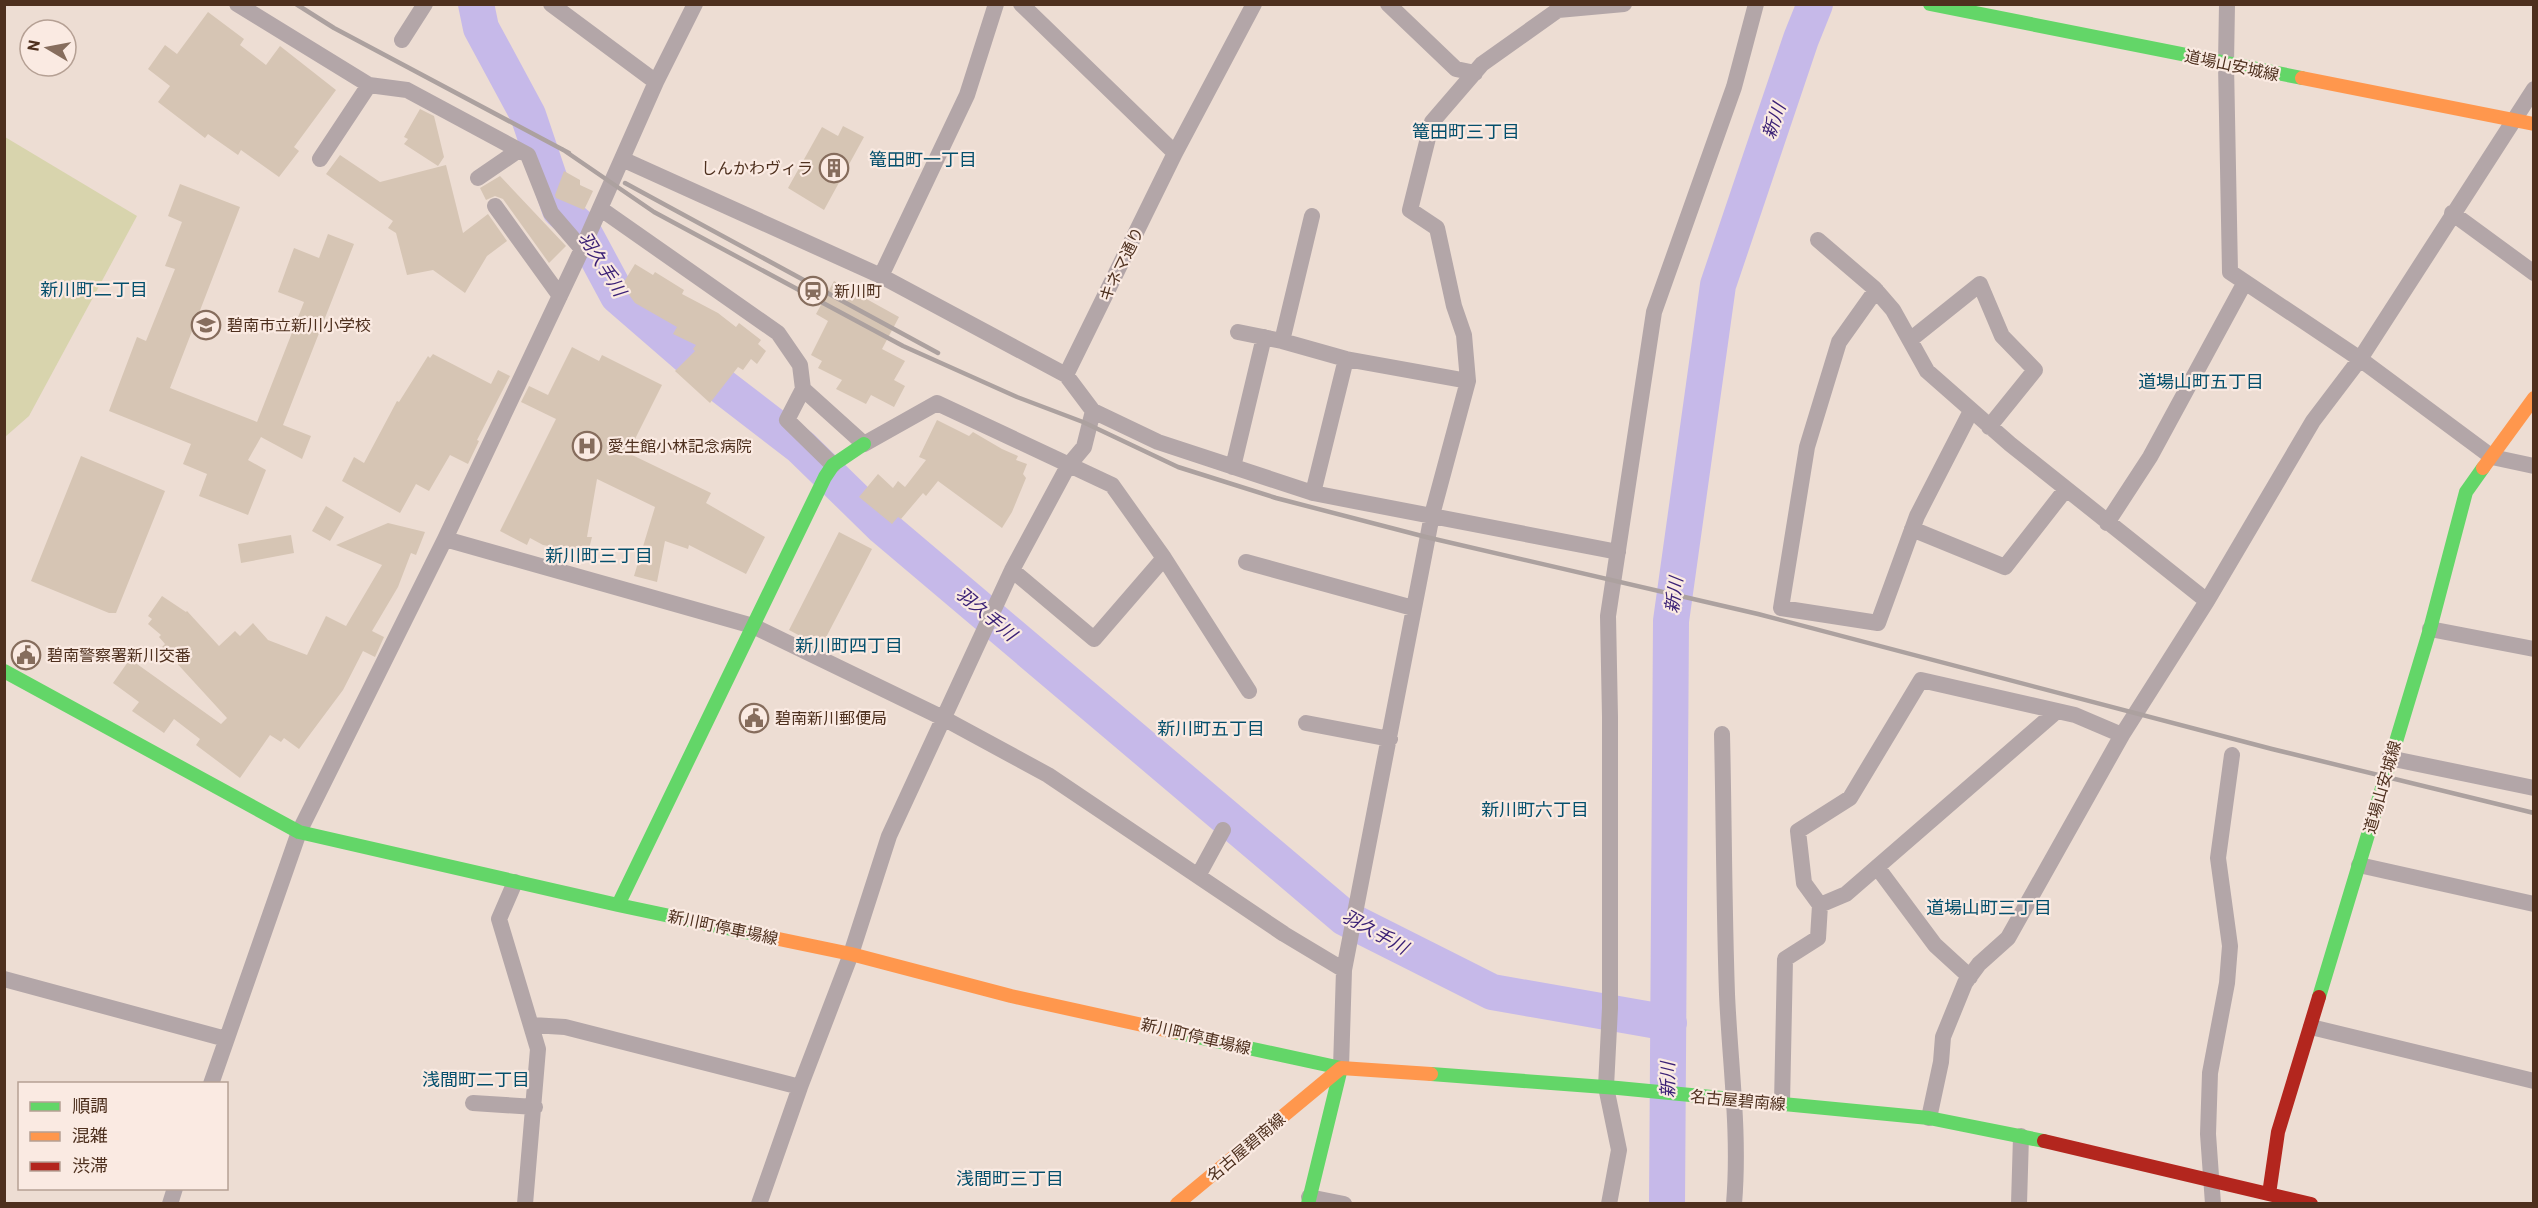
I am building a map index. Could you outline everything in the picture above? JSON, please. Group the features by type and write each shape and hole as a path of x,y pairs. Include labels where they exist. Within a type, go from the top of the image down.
{"main road":[{"name":"道場山安城線","path":"1930,4 2534,124"},
{"name":"道場山安城線","path":"2269,1198 2278,1132 2389,758 2430,629 2466,492 2534,398"},
{"path":"618,905 819,488 833,465 864,444"},
{"name":"新川町停車場線","path":"4,671 299,832 618,905 851,954 1011,996 1341,1068"},
{"path":"1309,1200 1341,1068"},
{"name":"名古屋碧南線","path":"1177,1203 1341,1068 1612,1087 1929,1118 2021,1136 2210,1180 2269,1198 2311,1203"}],"street":[{"path":"237,4 369,86 407,90 528,155 551,213 582,249"},
{"path":"402,40 425,4"},
{"path":"551,4 656,82"},
{"path":"211,1082 299,832 444,539 601,209 656,82 695,4"},
{"path":"881,276 967,95 996,4"},
{"path":"1022,4 1175,153"},
{"name":"キネマ通り","path":"1066,375 1175,153 1254,4"},
{"path":"1388,4 1456,69 1475,73"},
{"path":"1341,1068 1344,970 1432,515 1468,381 1464,335 1454,306 1437,228 1410,210 1432,122 1482,64 1558,10 1624,4"},
{"path":"1609,1203 1619,1149 1612,1087 1608,616 1654,312 1734,87 1756,4"},
{"path":"2227,4 2230,272 2360,359 2492,457 2534,466"},
{"path":"320,159 369,86"},
{"path":"1929,1118 1941,1062 1943,1037 1970,977 1979,964 2008,938 2122,735 2207,601 2313,421 2360,359 2534,89"},
{"path":"478,178 519,150"},
{"path":"622,159 881,276 1066,375 1093,411 1158,442 1313,493 1618,552"},
{"path":"495,206 560,296"},
{"path":"601,209 778,333 800,365 803,389 787,420 833,465"},
{"path":"2452,213 2534,273"},
{"path":"1282,341 1312,216"},
{"path":"1818,240 1876,290 1893,310 1926,371 1989,426 2207,601"},
{"path":"2108,523 2150,457 2245,282"},
{"path":"1910,340 1980,284 2002,336 2035,370 1989,426"},
{"path":"1876,290 1839,342 1807,447 1781,608 1878,623 1912,529 1971,411"},
{"path":"1238,332 1282,341 1346,359 1468,381"},
{"path":"1233,468 1264,337"},
{"path":"1313,493 1346,359"},
{"path":"803,389 864,444 937,403 1112,485 1164,558 1250,691"},
{"path":"759,1203 851,954 889,836 1012,570 1068,465 1084,447 1093,411"},
{"path":"1912,529 2005,567 2066,489"},
{"path":"444,539 753,626 943,718 1048,775 1284,934 1344,970"},
{"path":"1012,570 1094,639 1164,558"},
{"path":"1246,562 1413,608"},
{"path":"2430,629 2534,649"},
{"path":"1782,1104 1785,959 1818,938 1820,905 1803,883 1798,831 1850,798 1921,680 2076,715 2122,735"},
{"path":"1820,905 1846,894 2057,711"},
{"path":"1306,723 1390,739"},
{"path":"1722,734 1729,1100 1736,1176 1734,1203"},
{"path":"2213,1203 2210,1180 2210,1073 2227,983 2230,946 2218,858 2232,755"},
{"path":"2389,758 2534,788"},
{"path":"1198,876 1223,830"},
{"path":"2359,865 2534,904"},
{"path":"1877,867 1935,945 1970,977"},
{"path":"515,882 499,919 538,1049 535,1107 525,1203"},
{"path":"4,979 226,1039"},
{"path":"532,1025 565,1027 800,1087"},
{"path":"2311,1027 2534,1081"},
{"path":"473,1103 535,1107"},
{"path":"2019,1203 2021,1136"},
{"path":"1309,1200 1344,1203"}],"shaded area":[{"path":"5,137 137,216 29,416 5,437"}],"building":[{"path":"208,12 244,39 240,45 266,65 280,46 336,90 294,147 299,151 279,177 241,150 238,155 208,134 205,138 158,102 170,86 148,69 165,45 177,54"},
{"path":"420,109 434,116 444,157 438,166 404,144 408,139 404,137"},
{"path":"843,126 864,137 824,210 788,188 822,127 838,136"},
{"path":"340,155 380,182 446,165 463,233 488,214 507,241 487,256 465,293 433,270 407,275 396,233 388,228 393,221 326,174"},
{"path":"564,171 580,180 580,185 593,191 584,210 556,198 555,195"},
{"path":"500,176 566,246 549,263 503,199 495,196 486,200 480,188"},
{"path":"180,184 240,207 170,388 257,422 304,302 278,292 294,248 319,258 328,234 354,244 283,425 311,436 302,459 261,437 248,460 266,470 248,515 199,496 207,474 183,464 191,444 109,411 137,337 146,341 175,269 165,266 182,222 168,216"},
{"path":"635,264 653,275 655,272 684,290 682,294 718,313 736,327 739,323 761,340 758,344 766,351 757,364 751,359 743,370 738,367 710,403 675,371 695,351 693,349 696,345 673,334 677,327 635,303 622,285"},
{"path":"834,281 899,317 882,349 905,361 894,380 905,386 894,407 871,395 866,404 836,389 842,380 818,368 822,361 811,355 828,321 816,314"},
{"path":"572,347 599,361 602,355 662,385 628,453 711,493 706,503 765,537 746,574 689,545 688,549 665,541 657,582 634,576 655,507 597,479 587,537 592,537 588,553 543,545 530,538 527,545 500,531 556,419 521,402 529,386 548,395"},
{"path":"433,354 491,384 498,370 510,376 477,440 479,441 468,464 450,455 429,491 416,484 400,513 342,481 354,457 364,463 397,401 399,402 428,356 430,358"},
{"path":"937,420 969,436 973,432 1018,456 1016,460 1027,464 1023,474 1026,478 1012,512 1002,528 938,481 926,496 923,493 901,519 898,517 892,524 859,497 878,474 893,488 898,481 905,487 926,460 919,457"},
{"path":"81,456 165,491 116,613 109,613 31,581"},
{"path":"326,506 344,517 330,541 312,531"},
{"path":"388,523 425,532 416,555 411,553 398,587 372,631 384,637 375,657 363,651 343,690 299,749 284,738 281,742 270,735 240,778 196,745 200,739 174,719 164,733 132,711 139,702 113,683 130,659 221,724 227,718 162,647 165,644 159,637 161,635 148,624 152,619 148,616 162,596 187,611 219,646 235,631 240,636 253,623 268,640 307,655 326,616 346,626 382,565 336,545"},
{"path":"839,532 872,549 821,647 789,630"},
{"path":"291,535 294,553 241,563 238,544"}],"waterway":[{"name":"羽久手川","path":"476,4 481,28 528,115 560,210 582,229 618,296 723,387 801,447 883,527 1345,918 1492,992 1669,1023"},
{"name":"新川","path":"1667,1204 1671,621 1718,285 1801,39 1815,4"}],"railway":[{"path":"296,4 334,28 569,153"},
{"path":"562,149 654,212 903,346 1017,397 1083,422 1178,467 1276,498 1426,537 1758,614 2272,749 2534,813"},
{"path":"625,183 938,353"}],"traffic: fast":[{"path":"1930,4 2302,78"},
{"path":"618,905 825,477 833,465 864,444"},
{"path":"2319,997 2430,629 2466,492 2483,468"},
{"path":"4,671 299,832 769,937"},
{"path":"1174,1032 1341,1068 1308,1204"},
{"path":"1431,1074 1618,1088 1929,1118 2044,1141"}],"traffic: slow":[{"path":"2302,78 2534,124"},
{"path":"2483,468 2534,398"},
{"path":"769,937 851,954 1011,996 1174,1032"},
{"path":"1177,1204 1341,1068 1431,1074"}],"traffic: jam":[{"path":"2269,1194 2278,1132 2319,997"},
{"path":"2044,1141 2311,1204"}],"place":[{"name":"しんかわヴィラ","path":"834,168"},
{"name":"新川町","path":"813,291"},
{"name":"碧南市立新川小学校","path":"206,325"},
{"name":"愛生館小林記念病院","path":"587,446"},
{"name":"碧南警察署新川交番","path":"26,655"},
{"name":"碧南新川郵便局","path":"754,718"}],"district":[{"name":"篭田町三丁目","path":"1466,132"},
{"name":"篭田町一丁目","path":"923,160"},
{"name":"新川町二丁目","path":"94,290"},
{"name":"道場山町五丁目","path":"2201,382"},
{"name":"新川町三丁目","path":"599,556"},
{"name":"新川町四丁目","path":"849,646"},
{"name":"新川町五丁目","path":"1211,729"},
{"name":"新川町六丁目","path":"1535,810"},
{"name":"道場山町三丁目","path":"1989,908"},
{"name":"浅間町二丁目","path":"476,1080"},
{"name":"浅間町三丁目","path":"1010,1179"}]}
